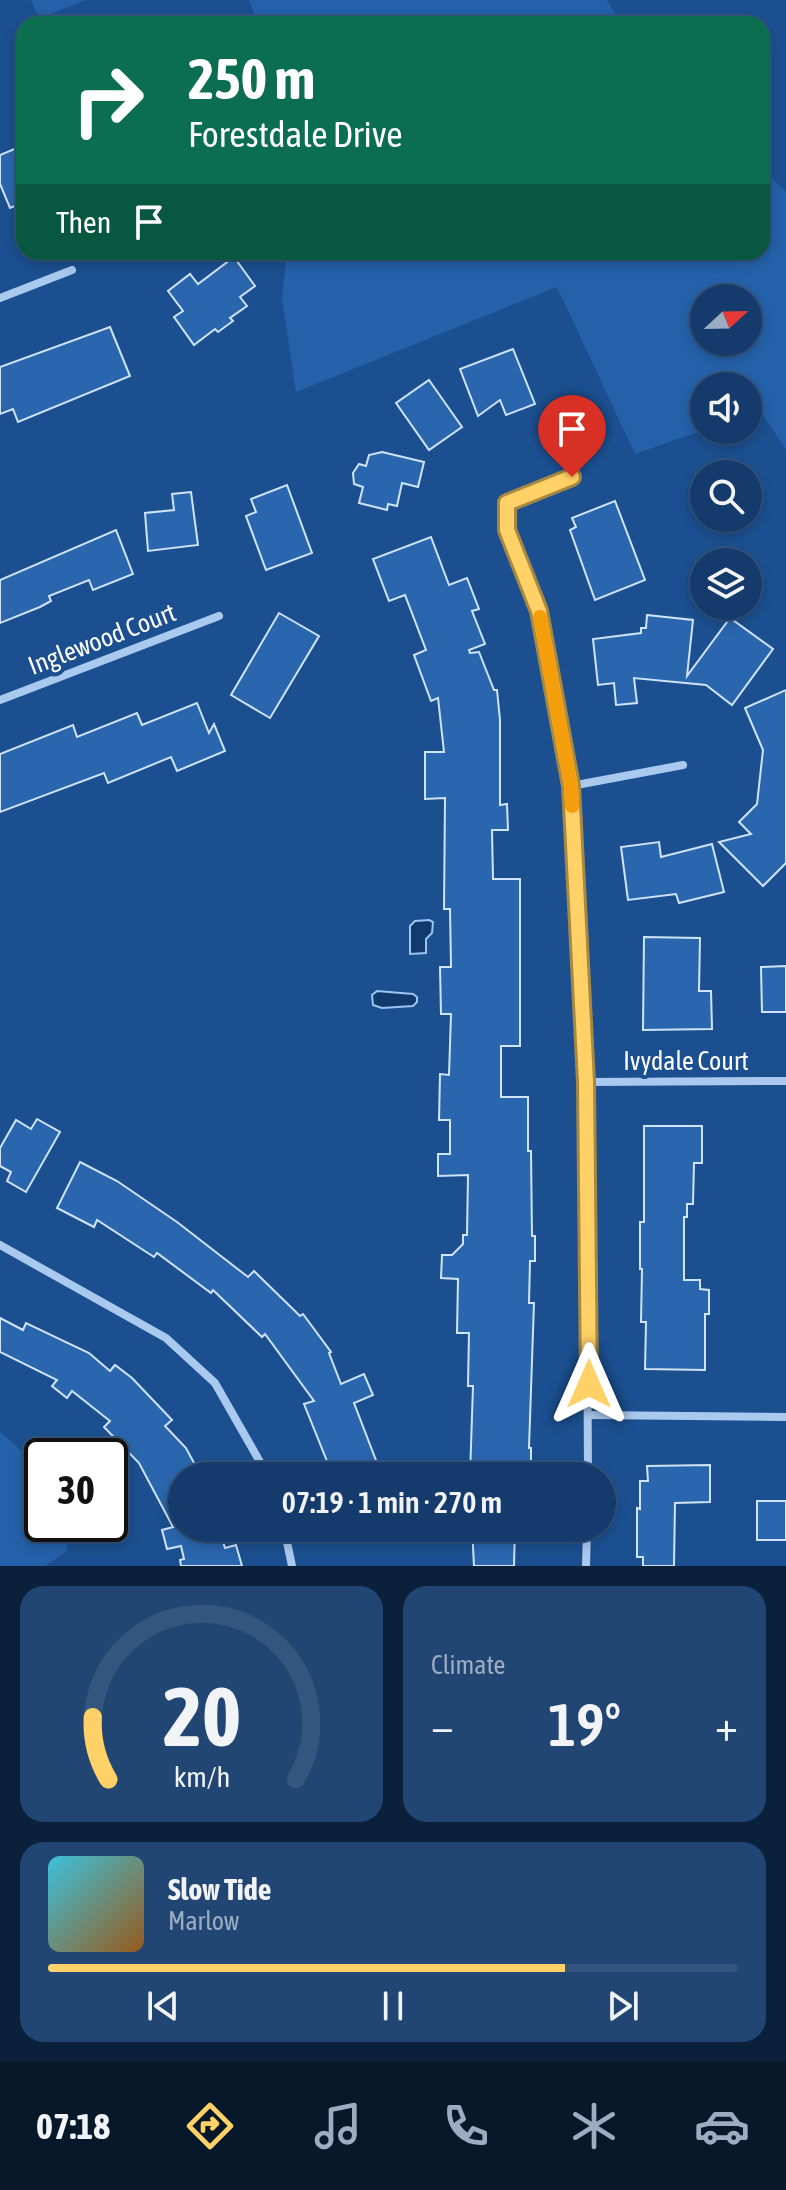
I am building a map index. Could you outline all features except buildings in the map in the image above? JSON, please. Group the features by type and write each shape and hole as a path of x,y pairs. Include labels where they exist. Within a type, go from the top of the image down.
{"street":[{"path":"0,298 72,270"},
{"path":"572,477 507,503 507,530 539,611 571,786 586,1082 588,1462"},
{"name":"Inglewood Court","path":"0,700 219,616"},
{"path":"571,786 683,765"},
{"name":"Ivydale Court","path":"586,1082 786,1081"},
{"path":"0,1245 166,1338 215,1383 260,1462"},
{"path":"589,1415 786,1417"},
{"path":"287,1542 292,1566"},
{"path":"586,1566 587,1542"}],"shaded area":[{"path":"31,0 85,0 46,16 38,16"},
{"path":"249,0 607,0 616,16 255,16"},
{"path":"770,176 786,192 786,449 762,414 762,372 690,372 690,435 635,454 557,287 296,392 282,299 286,260 770,260"},
{"path":"415,921 433,922 432,933 426,939 426,953 410,954 410,926"},
{"path":"377,991 413,994 417,1002 413,1006 382,1008 373,1005 372,995"},
{"path":"0,1432 24,1453 24,1542 66,1542 68,1550 45,1566 0,1566"}],"slow traffic":[{"path":"540,617 572,806"}],"route":[{"path":"572,477 507,503 507,530 539,611 571,786 586,1082 589,1384"}]}
